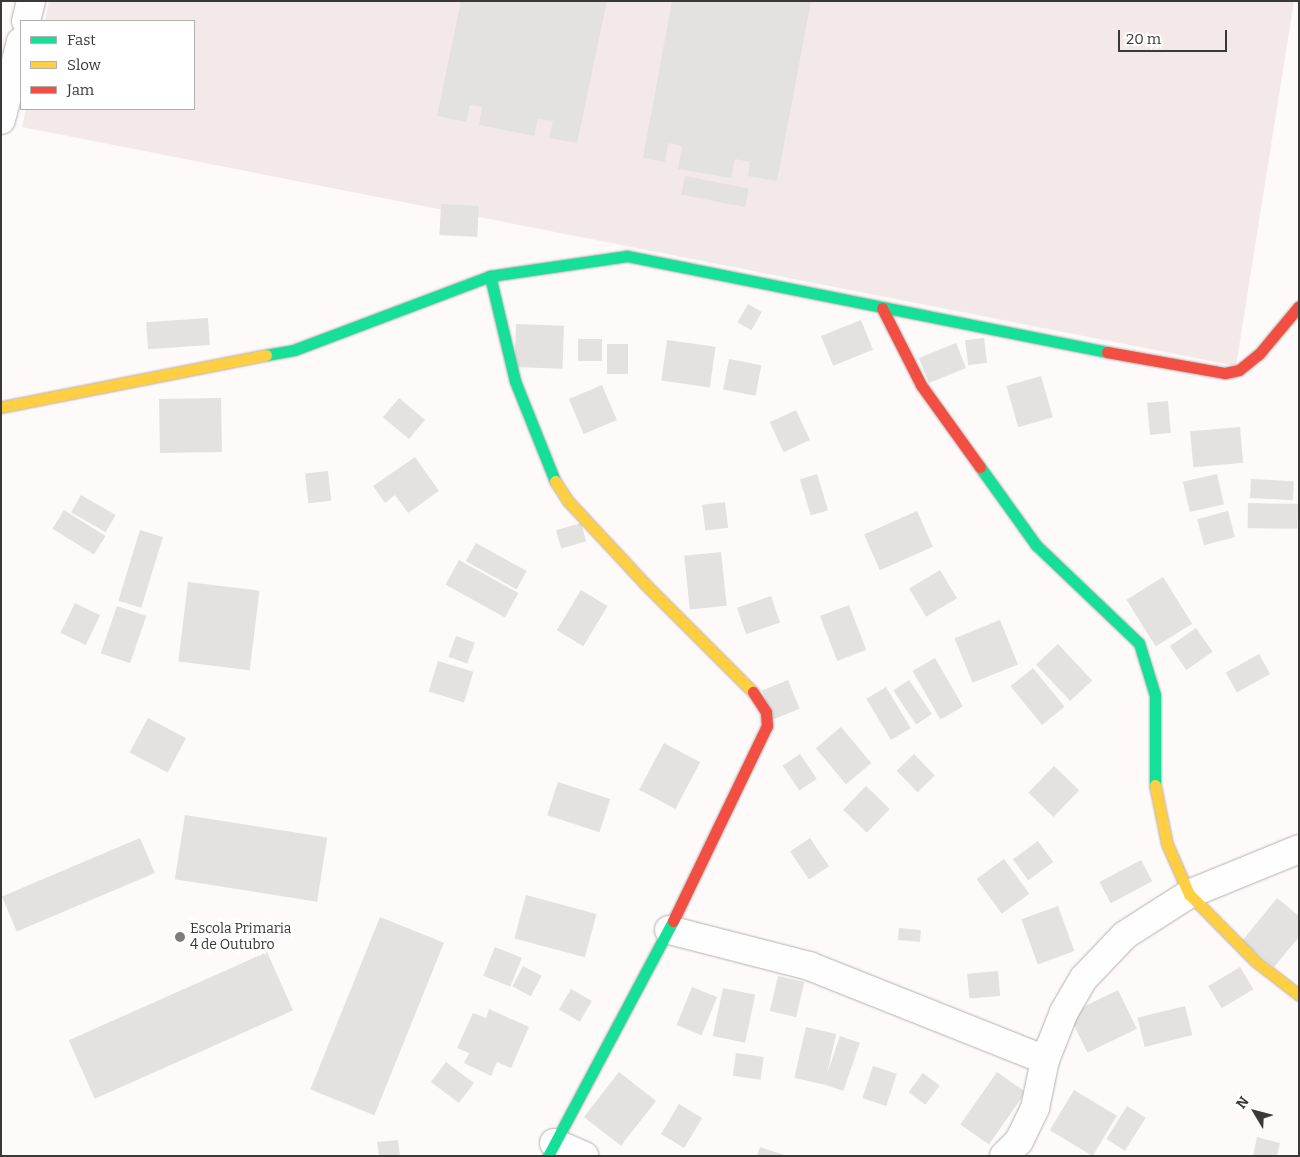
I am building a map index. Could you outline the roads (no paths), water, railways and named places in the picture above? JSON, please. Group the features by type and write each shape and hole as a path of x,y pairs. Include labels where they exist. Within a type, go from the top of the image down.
{"street":[{"path":"26,20 31,1"},
{"path":"1,120 5,90 20,44"},
{"path":"1,407 294,350 490,276 627,256 882,308 1226,373 1239,370 1259,354 1299,306"},
{"path":"490,276 515,381 549,472 568,501 757,696 766,712 766,726 741,786 669,930 551,1150 584,1156"},
{"path":"882,308 921,385 1036,545 1138,643 1150,669 1155,696 1155,800 1167,844 1189,894 1255,961 1299,995"},
{"path":"1004,1156 1019,1140 1035,1108 1045,1060 1064,1012 1084,978 1125,935 1189,894 1299,849"},
{"path":"669,930 809,966 1045,1060"}],"place":[{"name":"Escola Primaria 4 de Outubro","path":"180,937"}]}
